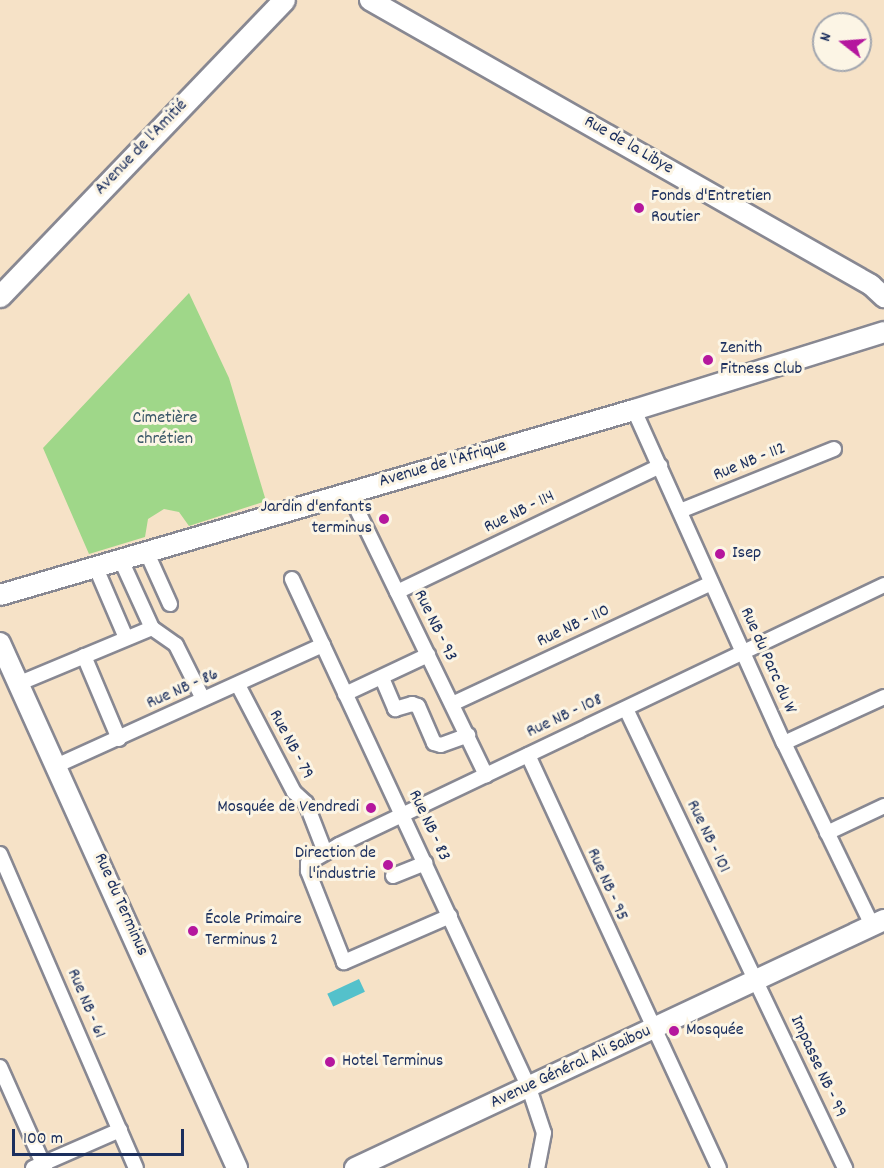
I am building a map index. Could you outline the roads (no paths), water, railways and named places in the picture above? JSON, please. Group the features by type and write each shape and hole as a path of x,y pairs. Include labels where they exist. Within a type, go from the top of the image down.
{"main road":[{"name":"Avenue de l'Amitié","path":"0,297 284,0"}],"street":[{"name":"Rue de la Libye","path":"369,0 861,279 884,297"},
{"name":"Avenue de l'Afrique","path":"0,596 634,410 884,332"},
{"name":"Rue du Parc du W","path":"634,410 784,743 827,833 878,922"},
{"name":"Rue NB - 112","path":"680,511 834,449"},
{"name":"Rue NB - 114","path":"397,592 660,466"},
{"name":"Rue NB - 93","path":"349,493 486,775"},
{"path":"147,553 170,604"},
{"path":"121,560 152,628 176,645 203,699"},
{"path":"96,568 126,638"},
{"name":"Rue NB - 83","path":"292,579 529,1088 544,1133 537,1168"},
{"name":"Rue NB - 110","path":"452,704 711,583"},
{"name":"Rue NB - 108","path":"450,916 342,961 308,867 310,860 884,585"},
{"path":"20,683 152,628"},
{"name":"Rue du Terminus","path":"0,643 58,765 237,1168"},
{"name":"Rue NB - 86","path":"58,765 323,645"},
{"path":"345,694 428,655"},
{"path":"84,656 119,739"},
{"path":"382,678 395,709 412,704 418,706 437,745 468,735"},
{"name":"Rue NB - 79","path":"238,685 294,792 306,803 325,852"},
{"path":"784,743 884,697"},
{"name":"Rue NB - 101","path":"626,709 756,981"},
{"name":"Rue NB - 95","path":"528,755 652,1029 719,1168"},
{"path":"827,833 884,806"},
{"name":"Rue NB - 61","path":"0,854 136,1168"},
{"path":"393,876 425,863"},
{"name":"Avenue Général Ali Saibou","path":"355,1168 878,922"},
{"name":"Impasse NB - 99","path":"756,981 845,1168"},
{"path":"0,1067 40,1167 120,1130"}],"water":[{"path":"359,979 365,992 333,1006 327,994"}],"place":[{"name":"Fonds d'Entretien Routier","path":"639,208"},
{"name":"Zenith Fitness Club","path":"708,360"},
{"name":"Jardin d'enfants terminus","path":"384,519"},
{"name":"Isep","path":"720,554"},
{"name":"Mosquée de Vendredi","path":"371,808"},
{"name":"Direction de l'industrie","path":"388,865"},
{"name":"École Primaire Terminus 2","path":"193,931"},
{"name":"Mosquée","path":"674,1031"},
{"name":"Hotel Terminus","path":"330,1062"}],"park label":[{"name":"Cimetière chrétien","path":"165,430"}]}
